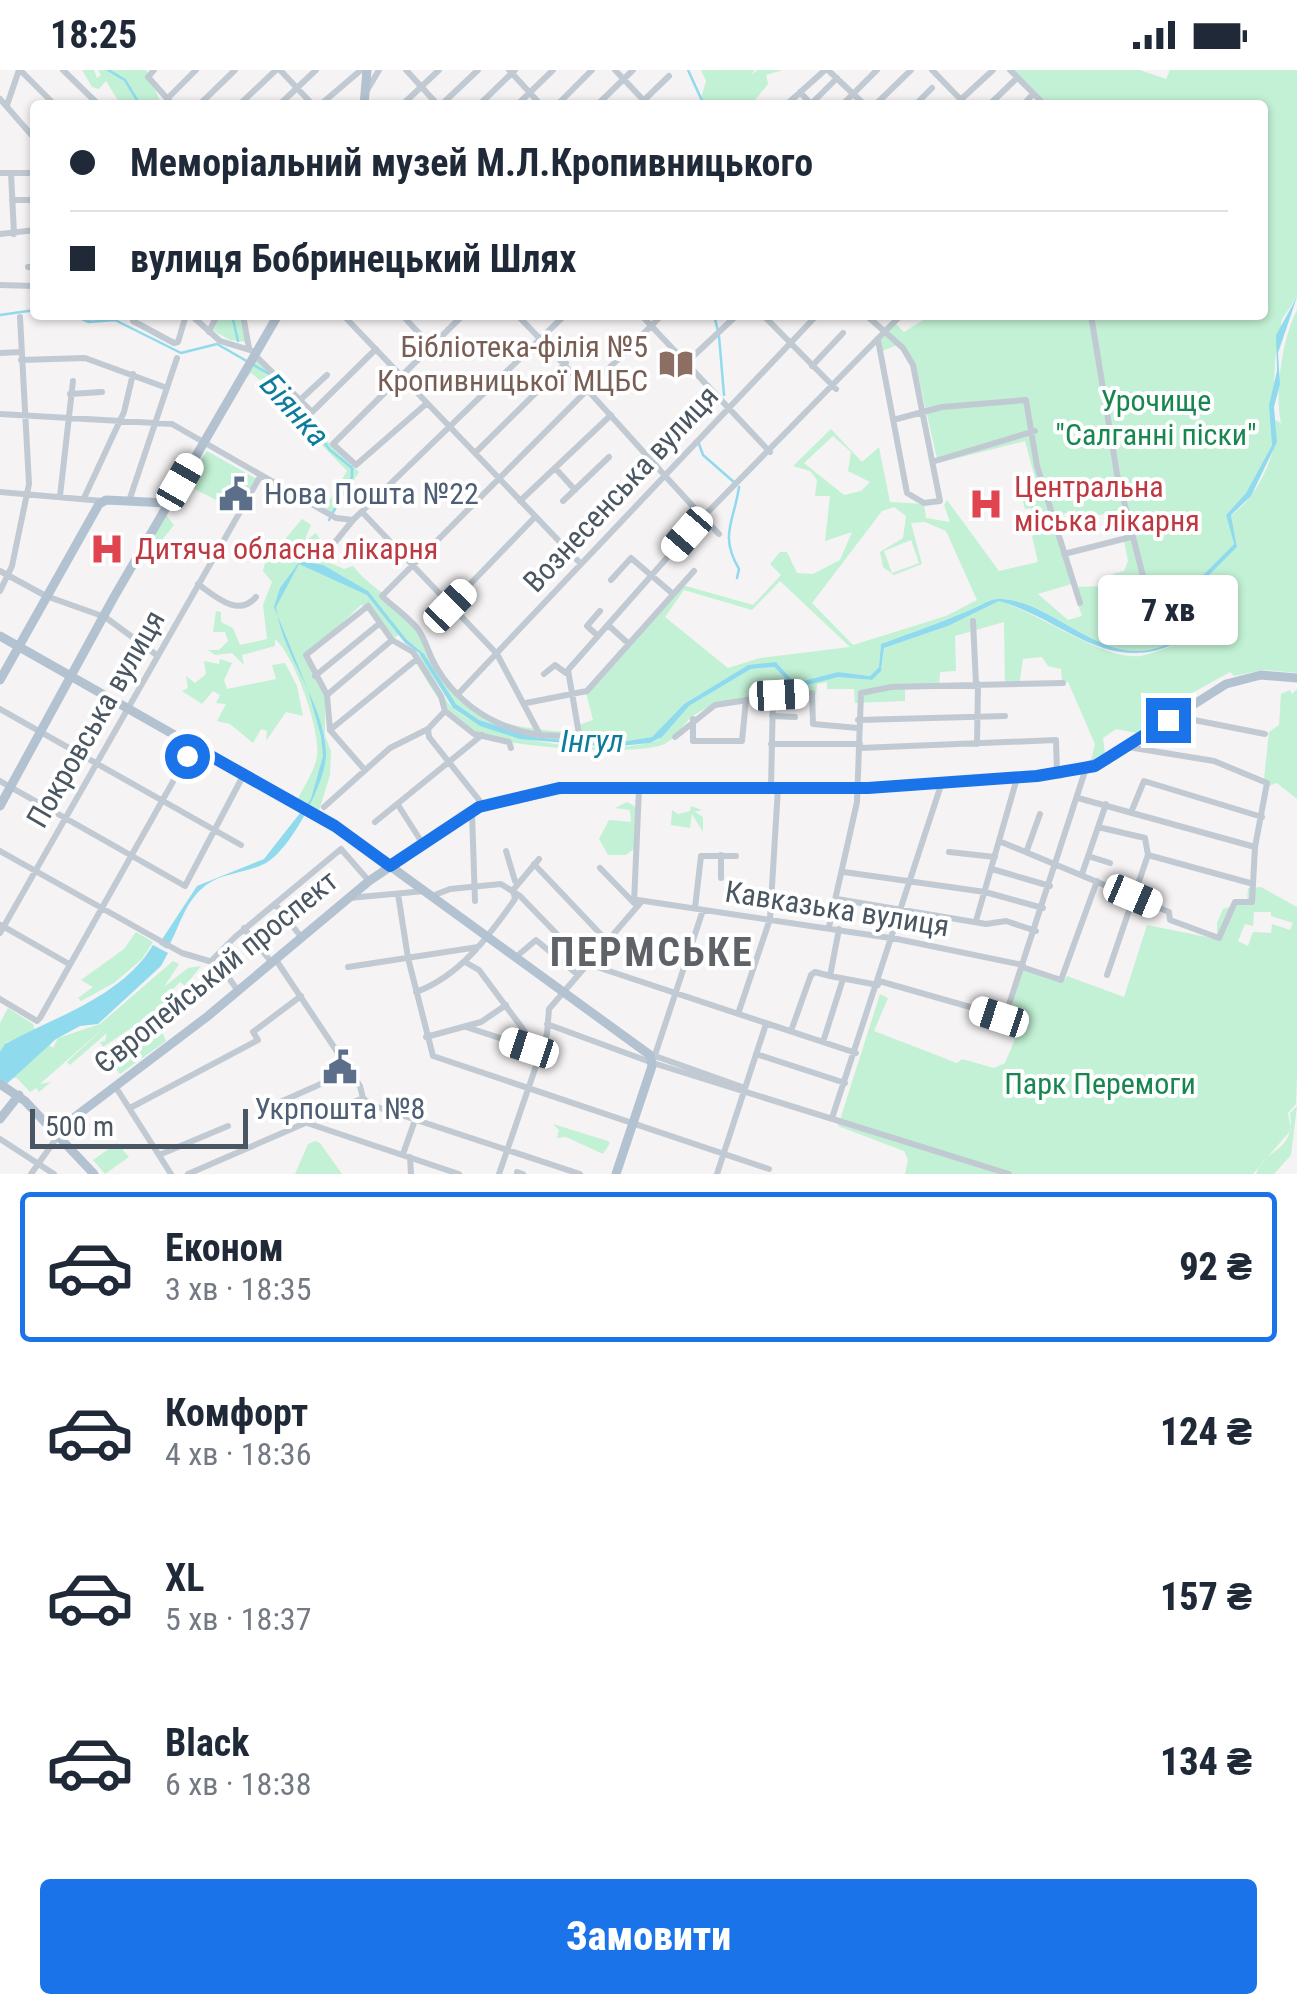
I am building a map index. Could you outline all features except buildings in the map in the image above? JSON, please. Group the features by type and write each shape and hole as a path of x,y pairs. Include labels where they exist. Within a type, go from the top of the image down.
{"main road":[{"path":"364,70 365,100"},
{"path":"0,806 103,616 275,320"},
{"path":"0,680 103,501 167,503"},
{"path":"0,636 296,803 320,811 653,1058 616,1174"},
{"name":"Європейський проспект","path":"56,1134 369,881 472,810 573,787 859,788 1057,774 1086,768 1128,747 1238,680 1261,675 1297,678"},
{"path":"0,1084 15,1092 92,1173"},
{"path":"0,1119 15,1092"}],"street":[{"path":"5,111 20,70 50,100"},
{"path":"63,70 94,100"},
{"path":"172,100 196,70"},
{"path":"204,100 235,70"},
{"path":"245,100 278,70 311,100"},
{"path":"285,100 316,70"},
{"path":"324,100 364,70"},
{"path":"366,92 371,90 379,70"},
{"path":"406,70 435,100"},
{"path":"408,100 439,70"},
{"path":"445,100 478,70"},
{"path":"522,100 552,70"},
{"path":"562,100 592,70"},
{"path":"615,70 641,100"},
{"path":"602,100 634,70"},
{"path":"791,100 826,70 860,100"},
{"path":"847,100 877,70"},
{"path":"880,100 911,70"},
{"path":"932,70 958,100"},
{"path":"942,80 952,70"},
{"path":"963,100 992,70"},
{"path":"1010,70 1040,100"},
{"path":"484,100 512,71 537,100"},
{"path":"151,74 169,100"},
{"path":"646,100 669,76"},
{"path":"815,100 837,78"},
{"path":"994,100 1018,78"},
{"path":"919,100 932,88"},
{"path":"800,92 807,100"},
{"path":"1028,100 1033,94"},
{"path":"0,99 5,111 30,134"},
{"path":"0,173 30,173"},
{"path":"12,173 14,234"},
{"path":"12,200 30,200"},
{"path":"0,234 30,231"},
{"path":"0,285 30,286"},
{"path":"0,590 8,576 28,495 20,317"},
{"path":"133,321 178,342 186,320"},
{"path":"194,320 220,341 252,356 312,412 376,349"},
{"path":"209,332 215,320"},
{"path":"244,320 252,356"},
{"path":"348,320 581,564"},
{"path":"407,320 431,346"},
{"path":"426,404 356,465 333,444 458,320"},
{"path":"522,320 566,363 662,476 719,534"},
{"path":"327,552 353,520 560,320"},
{"path":"645,320 770,452"},
{"path":"544,674 556,664 568,674 579,734 539,733 475,714 436,667 421,633 382,596 657,320"},
{"path":"686,363 733,320"},
{"path":"767,320 834,388"},
{"name":"Вознесенська вулиця","path":"458,694 813,320"},
{"path":"872,320 903,348 913,366 943,498 927,503 907,493 878,340"},
{"path":"568,674 703,517 897,320"},
{"path":"1093,320 1131,537 1158,631"},
{"path":"812,366 843,333"},
{"path":"0,353 85,358 167,388"},
{"path":"128,502 158,422 176,358"},
{"path":"475,454 566,363"},
{"path":"84,498 120,418 132,374"},
{"path":"300,400 327,375"},
{"path":"60,496 66,416 73,381"},
{"path":"70,394 102,392"},
{"path":"893,420 924,411 1026,400 1035,432 1037,466 1080,603"},
{"path":"0,414 172,424 336,518 353,520"},
{"path":"520,501 611,416"},
{"path":"935,461 1035,432"},
{"path":"563,501 610,457"},
{"path":"556,469 575,490"},
{"name":"Покровська вулиця","path":"1,928 261,475"},
{"path":"0,492 103,501"},
{"path":"363,513 497,654 539,733"},
{"path":"450,606 535,518"},
{"path":"1064,554 1131,537"},
{"path":"611,580 631,558 673,594"},
{"path":"525,703 571,696 591,687 694,570"},
{"path":"0,571 46,596 103,616 158,656"},
{"path":"198,584 232,606 246,606 256,597"},
{"path":"364,769 330,730 327,695 306,658 368,606 392,640 417,658 441,696 445,711 466,730 508,742 511,748"},
{"path":"598,636 587,626 600,611"},
{"path":"315,676 380,622"},
{"path":"973,622 978,744"},
{"path":"608,625 630,644"},
{"path":"327,695 392,640"},
{"path":"330,730 417,658"},
{"path":"829,927 844,872 859,788 860,693 875,688 1063,683"},
{"path":"675,737 715,705 812,693 814,724 1006,716"},
{"path":"738,1014 770,919 773,696"},
{"path":"693,719 694,741 742,741 746,700"},
{"path":"0,709 241,845"},
{"path":"320,811 390,748 428,729 445,711"},
{"path":"1181,712 1189,718 1266,734"},
{"path":"772,716 795,718"},
{"path":"428,729 484,806"},
{"path":"375,822 482,734"},
{"path":"1056,740 1057,774"},
{"path":"771,744 860,746 1066,740"},
{"path":"0,998 37,1021 193,746"},
{"path":"999,842 1027,850 1154,905 1169,912 1170,920 1219,938 1235,902 1252,902 1254,847 1267,783 1214,761 1128,747"},
{"path":"791,1031 815,972 878,983 1004,1018 1036,931 1086,768"},
{"path":"0,781 184,886 244,774"},
{"path":"976,922 1018,778"},
{"path":"1132,810 1144,781 1262,817"},
{"path":"832,1116 856,1053 941,784"},
{"path":"499,1174 541,1052 549,1009 609,943 638,902 639,789"},
{"path":"1078,798 1254,847"},
{"path":"1082,874 1106,804"},
{"path":"398,805 424,844"},
{"path":"472,810 475,902"},
{"path":"1027,850 1040,814"},
{"path":"1098,827 1145,838 1148,854 1107,975"},
{"path":"212,961 244,928 341,849 369,881"},
{"path":"0,851 173,948 220,965 238,990"},
{"path":"416,992 465,962 516,895 518,880 506,851"},
{"path":"949,852 995,857"},
{"path":"1148,854 1250,882"},
{"path":"653,1058 676,994 699,909 701,856 736,856"},
{"path":"721,856 721,878"},
{"path":"1088,856 1110,863"},
{"path":"348,898 428,894 502,884 518,880 536,862 609,943"},
{"path":"600,868 638,902"},
{"path":"992,868 1050,886"},
{"path":"844,872 985,892 1043,908"},
{"name":"Кавказька вулиця","path":"638,902 829,927 1022,966 1062,980 1098,881"},
{"path":"502,884 588,964 856,1053"},
{"path":"398,894 408,958 426,1038 434,1056 770,1169"},
{"path":"837,899 976,922 1006,921 1036,931"},
{"path":"276,904 302,938"},
{"path":"1,928 70,964"},
{"path":"244,928 301,996 364,1098 415,1120 580,1174"},
{"path":"830,976 839,930"},
{"path":"516,957 536,940 578,976"},
{"path":"348,968 478,947"},
{"path":"465,962 479,970 532,1046"},
{"path":"823,1042 843,979"},
{"path":"130,1108 258,1040 253,1032 301,996"},
{"path":"426,1038 481,1022 506,1006"},
{"path":"717,1174 766,1024"},
{"path":"463,1026 541,1052"},
{"path":"532,1046 547,1029"},
{"path":"547,1029 653,1058 1008,1174"},
{"path":"756,1054 845,1083"},
{"path":"269,1107 350,1071"},
{"path":"115,1086 171,1174"},
{"path":"188,1174 364,1098"},
{"path":"412,1174 407,1156 415,1120"},
{"path":"307,1123 459,1174"},
{"path":"159,1155 228,1126"},
{"path":"30,1174 56,1134"},
{"path":"0,1139 54,1174"},
{"path":"542,1174 545,1164"}],"green space":[{"path":"82,70 94,70 97,78 101,75 98,70 146,70 160,100 118,100 106,81 99,89 92,87"},
{"path":"701,70 755,70 751,75 758,70 783,70 766,75 768,84 755,100 700,100 706,81"},
{"name":"Урочище \"Салганні піски\"","path":"1013,70 1140,70 1166,79 1170,70 1297,70 1297,297 1282,319 1275,360 1272,445 1246,493 1226,515 1234,544 1184,600 1173,641 1150,650 1128,650 1107,645 1024,604 994,599 881,644 879,667 870,676 838,672 795,683 778,664 748,665 684,704 652,737 608,744 534,737 479,720 449,699 424,654 400,634 394,638 373,609 361,605 305,658 325,698 325,736 331,751 330,775 319,811 298,799 314,767 317,744 305,694 282,648 275,639 275,646 242,655 244,665 232,653 215,655 208,650 219,650 228,641 225,632 213,632 216,611 221,612 221,622 233,628 240,645 267,639 263,605 272,582 263,571 265,563 302,519 311,525 304,542 316,533 323,544 314,560 344,569 353,566 398,607 424,640 456,694 469,706 486,716 523,727 580,733 579,725 593,720 585,689 679,584 753,605 781,575 770,564 780,552 787,552 797,573 813,574 840,560 852,532 825,541 830,496 815,496 817,480 810,471 793,466 831,429 862,462 879,447 890,502 924,504 926,518 950,522 944,505 947,500 999,571 1038,562 1032,536 1037,531 1031,508 1025,509 1022,498 1039,493 1025,441 938,463 916,367 900,344 882,351 879,339 895,323 904,332 923,320 1268,320 1268,100 1044,100","holes":["833,436 851,452 848,471 870,482 861,491 844,495 804,463","894,507 906,516 903,538 880,552 883,567 894,575 922,564 911,523 925,522 946,531 977,600 946,616 853,645 812,603 882,511","1075,510 1077,518 1126,511 1133,537 1124,541 1128,561 1124,571 1113,574 1113,586 1072,587 1082,616 1068,620 1038,594 1075,583 1055,517","911,540 919,563 892,573 884,551","780,581 850,647 760,658 728,668 665,617 684,590 752,610"]},
{"path":"1297,310 1297,673 1263,670 1234,676 1230,672 1174,703 1168,704 1167,696 1146,703 1149,724 1137,733 1116,729 1103,738 1105,754 1091,761 1095,744 1068,682 1062,682 1061,669 1048,666 1042,657 1023,659 1019,686 1005,685 1004,622 955,636 956,671 940,672 939,687 905,688 905,701 855,703 854,689 827,689 827,682 817,684 816,694 723,702 696,714 662,745 623,750 538,746 473,732 444,706 407,648 421,656 451,706 468,719 519,737 581,747 611,747 658,740 689,706 751,669 774,667 796,683 839,677 872,680 882,667 884,648 948,626 999,601 1090,644 1126,656 1141,656 1172,646 1186,603 1237,547 1231,515 1250,497 1265,473 1274,446 1275,420 1281,423 1279,381 1284,349"},
{"path":"217,320 241,320 247,342 230,340 214,331"},
{"path":"257,358 292,390 309,414 306,420 359,472 333,513 325,508 347,471 287,409 290,404 251,373 246,379"},
{"path":"207,451 257,479 251,491 236,483 224,504 185,484"},
{"path":"166,515 174,525 141,566 152,546 149,542"},
{"path":"220,659 232,663 224,680 227,689 276,679 272,665 285,663 297,686 303,716 286,712 266,741 267,731 261,729 253,743 230,724 217,721 226,704 216,703 220,695 213,691 202,704 182,691 188,688 186,676 195,683 206,674 204,661 219,664"},
{"path":"1297,689 1297,799 1277,783 1268,786 1264,779 1269,732 1279,725 1281,694 1290,690 1292,694"},
{"path":"627,802 636,807 634,849 626,855 608,855 599,839 609,820 631,822 630,810 615,808"},
{"path":"691,806 702,810 695,812 703,817 703,832 692,814 690,828 671,825 672,810 678,814 690,811"},
{"name":"Парк Перемоги","path":"1261,887 1297,907 1296,1104 1288,1113 1291,1130 1253,1174 905,1174 908,1160 904,1151 838,1126 880,994 888,998 874,1031 957,1063 962,1059 994,1068 1005,1063 1015,1039 1004,1034 1023,970 1062,983 1067,976 1124,997 1147,925 1217,939 1217,923 1223,909 1247,902 1248,888","holes":["1254,912 1271,912 1271,916 1293,923 1290,930 1272,924 1271,933 1253,932 1248,946 1238,941 1245,924 1253,926"]},
{"path":"136,932 153,942 142,959 114,983 81,1001 78,998 93,987 81,980 124,949"},
{"path":"173,961 179,964 164,987 188,968 201,966 185,986 180,982 171,991 177,998 155,1017 152,1014 103,1047 100,1042 105,1041 107,1033 70,1065 67,1062 108,1024 40,1084 51,1082 39,1092 36,1088 30,1092 17,1078 8,1078 47,1043 53,1048 58,1038 100,1024"},
{"path":"8,1008 33,1024 35,1032 7,1042 0,1054 0,1023"},
{"path":"151,1022 160,1027 166,1041 120,1074 109,1062 110,1049"},
{"path":"1297,1106 1291,1155 1274,1174 1256,1174 1260,1165 1284,1143 1291,1126 1290,1113"},
{"path":"553,1124 610,1143 603,1154 566,1137 557,1138 559,1130"},
{"path":"315,1141 342,1174 295,1174 308,1144"},
{"path":"117,1143 129,1157 105,1174 93,1160"}],"water":[{"path":"1297,297 1278,353 1280,384 1274,407 1277,442 1251,496 1231,515 1237,547 1199,585 1176,618 1176,643 1151,651 1128,653 1106,649 999,601 948,626 884,648 881,671 872,680 838,677 795,688 774,667 751,669 689,706 662,737 650,743 610,747 520,739 480,726 453,708 419,653 405,643 367,595 299,564 276,607 278,617 274,607 280,588 300,561 323,565 368,591 406,639 424,654 456,704 479,720 534,737 608,744 652,737 684,704 748,665 776,662 795,683 838,672 870,676 879,667 881,644 994,599 1024,604 1106,645 1150,650 1173,641 1171,617 1196,582 1234,544 1226,515 1246,493 1272,445 1269,405 1277,371 1276,335"},
{"path":"278,617 308,690 308,691 286,644"},
{"path":"308,691 324,734 326,753 320,781 305,815 274,857 257,867 213,881 198,892 167,949 159,944 197,886 264,859 311,799 323,756"},
{"path":"153,945 168,953 161,966 98,1024 80,1026 56,1039 0,1090 0,1052 5,1044 105,992 124,979"}],"waterway":[{"path":"108,70 125,80 137,100"},
{"path":"688,70 702,100"},
{"name":"Біянка","path":"0,315 30,311"},
{"name":"Біянка","path":"84,320 115,320"},
{"name":"Біянка","path":"115,320 181,353 217,344 271,375"},
{"path":"233,320 238,341"},
{"path":"715,320 718,331"},
{"path":"719,336 724,395"},
{"name":"Біянка","path":"283,388 330,450 352,468 352,477 329,520"},
{"path":"699,444 703,455 735,483"},
{"path":"737,578 739,569 729,537 739,487"}],"place":[{"name":"Бібліотека-філія №5 Кропивницької МЦБС","path":"676,364"},
{"name":"Нова Пошта №22","path":"236,494"},
{"name":"Центральна міська лікарня","path":"986,504"},
{"name":"Дитяча обласна лікарня","path":"107,549"},
{"name":"Укрпошта №8","path":"340,1067"}],"district":[{"name":"ПЕРМСЬКЕ","path":"652,952"}],"route":[{"path":"187,756 193,746 335,826 390,866 479,807 559,788 868,788 1037,776 1095,766 1168,720"}],"water label":[{"name":"Інгул","path":"592,741"}]}
